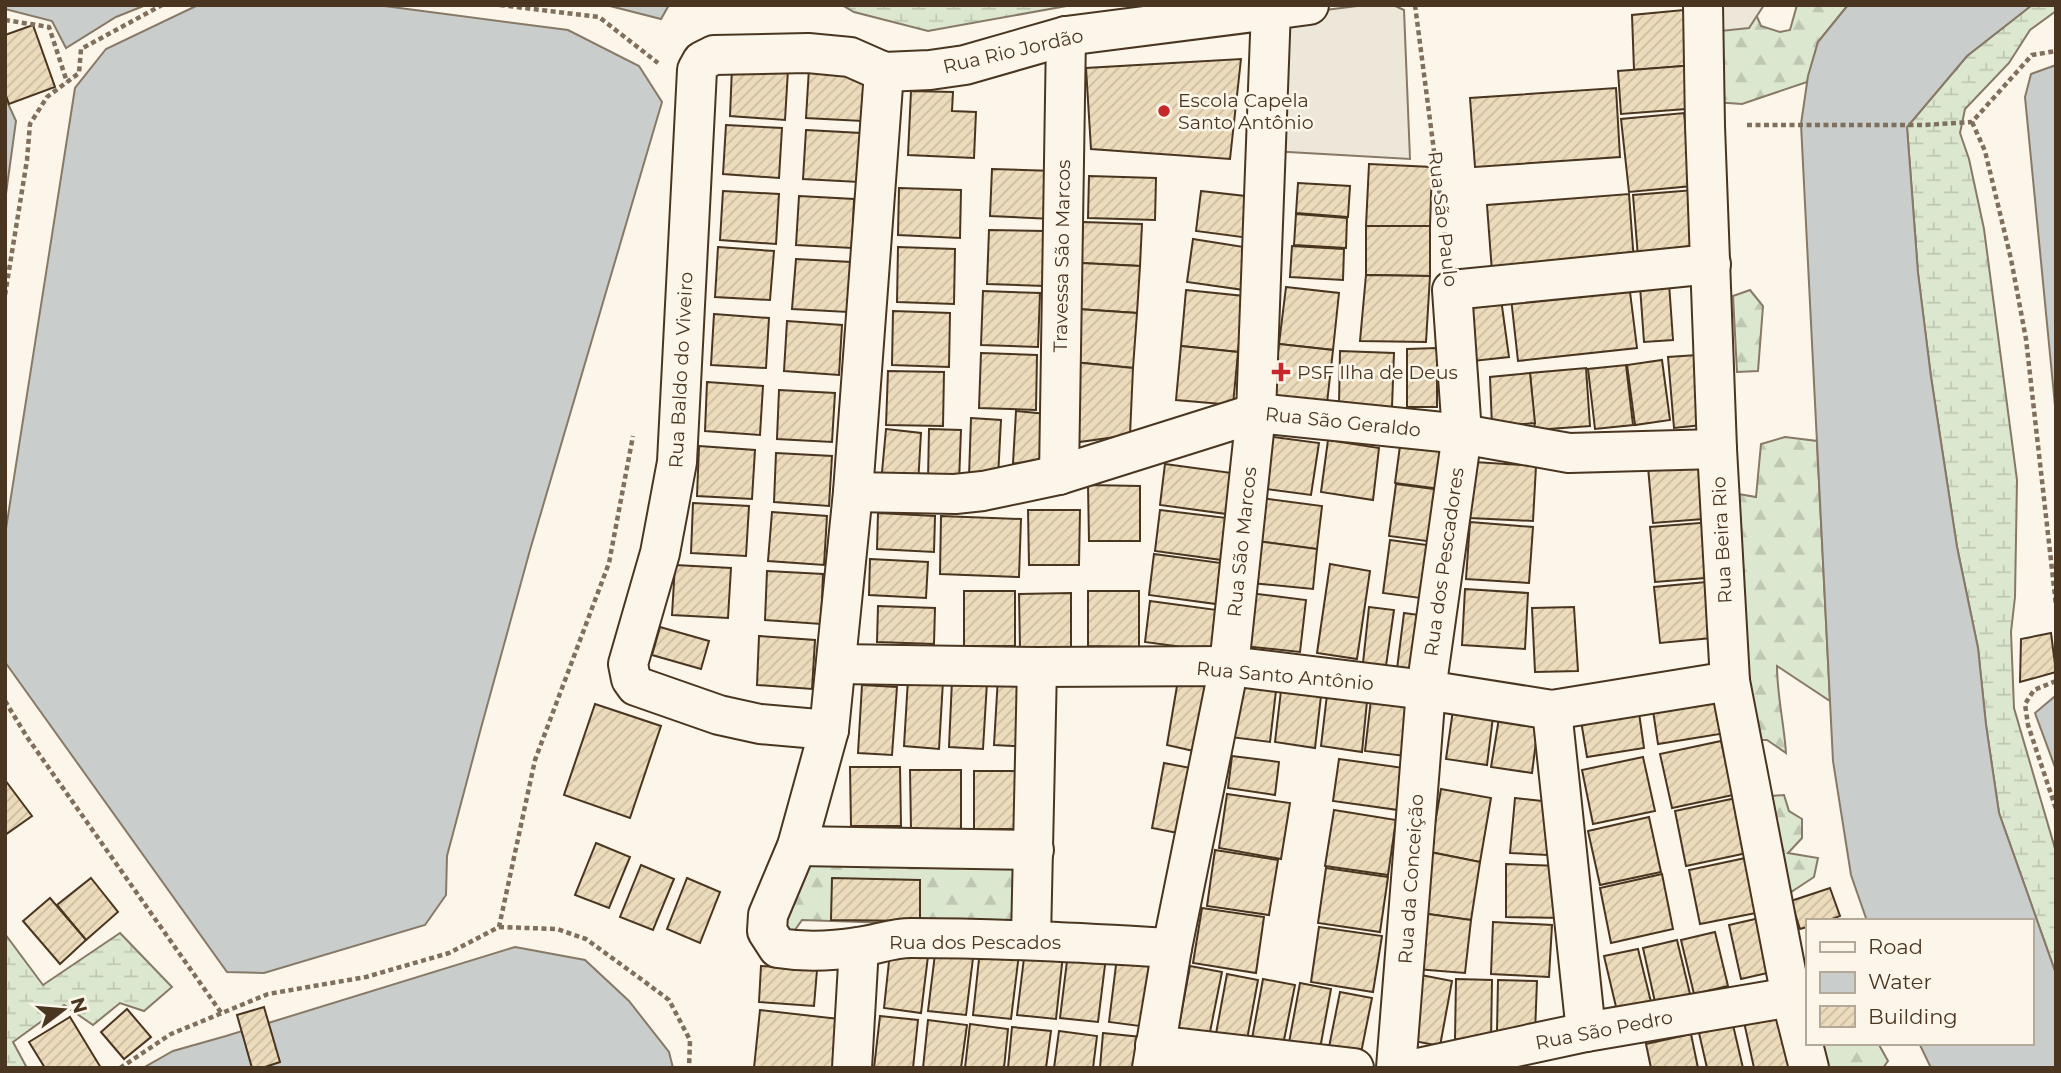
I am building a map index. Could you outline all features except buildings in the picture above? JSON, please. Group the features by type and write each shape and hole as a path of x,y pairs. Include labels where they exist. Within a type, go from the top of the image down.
{"street":[{"name":"Rua Beira Rio","path":"1703,5 1717,449 1730,681 1791,997 1809,1068"},
{"name":"Rua Rio Jordão","path":"714,55 808,53 850,58 884,72 930,70 965,65 1066,36 1290,7"},
{"name":"Rua São Marcos","path":"1154,1056 1172,948 1229,666 1256,413 1290,7"},
{"name":"Travessa São Marcos","path":"1059,475 1066,36"},
{"name":"Rua Baldo do Viveiro","path":"714,55 702,61 697,70 677,462 660,553 628,664 631,679 636,686 719,715 760,724 829,730"},
{"path":"884,72 853,492 829,730 797,846 1034,850"},
{"path":"1452,290 1712,264"},
{"name":"Rua São Paulo","path":"1452,290 1462,434"},
{"name":"Rua São Geraldo","path":"853,492 955,494 983,491 1059,475 1256,413 1462,434 1569,453 1717,449"},
{"name":"Rua dos Pescadores","path":"1426,690 1462,434"},
{"name":"Rua Santo Antônio","path":"836,664 1229,666 1426,690 1552,710 1730,681"},
{"path":"1031,939 1037,667"},
{"name":"Rua da Conceição","path":"1396,1068 1426,690"},
{"path":"1552,710 1586,1032"},
{"name":"Rua dos Pescados","path":"797,846 768,915 766,930 778,948 792,950 859,947 908,938 1031,939 1172,948"},
{"path":"852,1068 859,947"},
{"name":"Rua São Pedro","path":"1418,1068 1586,1032 1791,997"},
{"path":"1154,1056 1354,1068"}],"path":[{"path":"5,295 27,160 30,124 47,97 79,72 81,49 162,5"},
{"path":"500,5 599,17 664,68"},
{"name":"Rua São Paulo","path":"1415,5 1452,290"},
{"path":"5,20 49,27 67,82"},
{"path":"1786,124 1924,125 1972,122 2032,54 2056,51"},
{"path":"1972,122 1984,151 2011,259 2026,339 2056,605"},
{"path":"499,927 535,760 609,563 635,429"},
{"path":"2056,681 2034,690 2025,704 2028,725 2056,809"},
{"path":"5,701 27,737 222,1014"},
{"path":"120,1068 171,1034 268,994 366,976 449,953 499,927 557,929 586,939 670,1000 690,1040 689,1068"}],"green space":[{"path":"842,5 1072,5 928,31 854,12"},
{"path":"1711,5 1752,5 1761,26 1780,32 1790,30 1797,5 1848,5 1818,42 1807,82 1742,104 1714,102"},
{"path":"2032,5 2056,5 2056,11 2030,30 2009,63 1965,109 1960,133 1969,159 1984,229 2017,480 2015,597 2011,632 2014,708 2056,852 2056,974 1999,813 1978,648 1957,547 1931,377 1918,273 1907,127 1967,56"},
{"path":"1750,290 1763,306 1758,371 1737,372 1733,296"},
{"path":"1785,437 1817,441 1830,701 1777,666 1786,753 1767,740 1750,740 1727,492 1756,497 1761,444"},
{"path":"1784,795 1789,811 1802,819 1802,838 1788,853 1818,858 1814,877 1779,900 1759,797"},
{"path":"800,851 1017,856 1019,935 923,924 802,920 790,937 777,913"},
{"path":"120,933 172,987 144,1011 120,1003 93,1025 64,1005 13,1042 27,1068 5,1068 5,934 43,985"},
{"path":"1811,1045 1879,1045 1888,1061 1883,1068 1816,1068"}],"shaded area":[{"path":"1365,5 1393,5 1404,10 1410,159 1271,151 1278,16"},
{"path":"1721,5 1764,5 1749,28 1721,31"}],"water":[{"path":"5,5 146,5 116,17 66,48 52,21 5,9"},
{"path":"198,5 377,5 568,30 639,66 662,102 530,550 481,728 447,856 446,895 425,925 264,973 227,972 5,662 5,535 75,88 106,49"},
{"path":"606,5 669,5 661,19"},
{"path":"1848,5 2032,5 1967,56 1907,127 1918,273 1931,377 1957,547 1978,648 1999,813 2056,974 2056,1068 1931,1068 1920,1045 2033,1045 2033,919 1866,919 1851,875 1833,761 1801,124 1808,76 1818,42"},
{"path":"2056,65 2056,416 2025,97 2031,74"},
{"path":"5,97 16,121 5,201"},
{"path":"2054,697 2056,700 2056,770 2035,713"},
{"path":"515,947 585,960 629,1001 669,1052 673,1068 143,1068 173,1051"}],"place":[{"name":"Escola Capela Santo Antônio","path":"1164,111"},
{"name":"PSF Ilha de Deus","path":"1281,372"}]}
